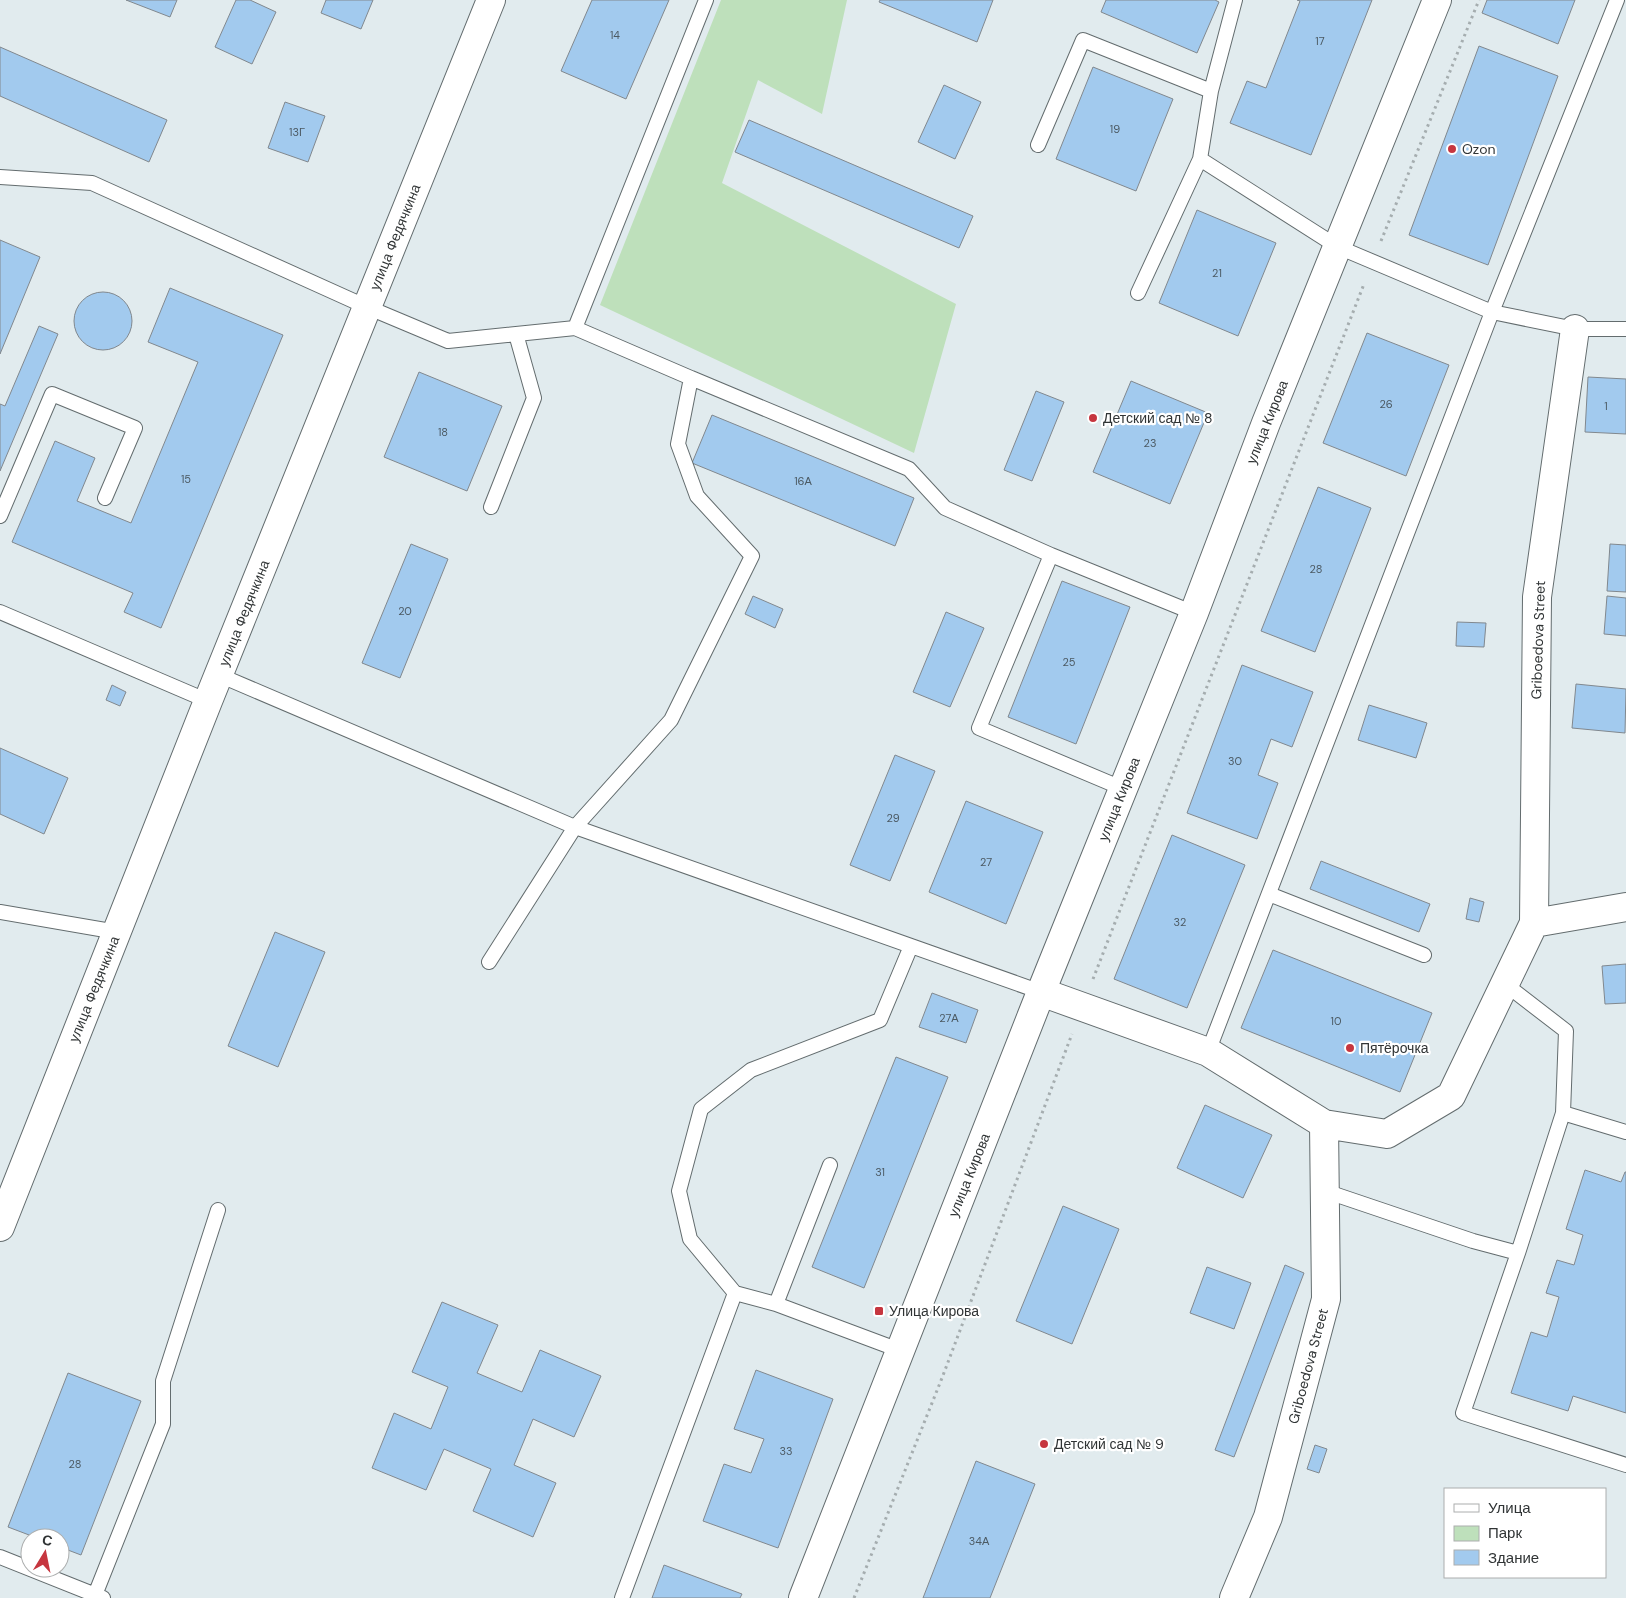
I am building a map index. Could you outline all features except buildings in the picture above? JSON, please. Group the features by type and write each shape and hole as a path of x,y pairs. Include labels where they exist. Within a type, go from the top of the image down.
{"street":[{"name":"улица Федячкина","path":"0,1227 208,701 491,0"},
{"name":"улица Кирова","path":"803,1598 1041,992 1194,613 1266,423 1438,0"},
{"name":"Griboedova Street","path":"1534,923 1537,597 1575,329"},
{"path":"1041,992 1081,1008 1208,1052 1324,1124 1387,1134 1452,1096 1534,923 1626,908"},
{"name":"Griboedova Street","path":"1234,1598 1268,1517 1326,1299 1324,1124"}],"lane":[{"path":"575,328 706,0"},
{"path":"1138,293 1200,160 1211,90 1235,0"},
{"path":"1208,1052 1492,312 1618,0"},
{"path":"1038,145 1083,40 1211,90"},
{"path":"1200,160 1338,248 1492,312 1575,329 1626,328"},
{"path":"0,177 92,183 367,307 448,341 575,328 909,469 945,508 1051,555 1194,613"},
{"path":"491,507 534,398 516,334"},
{"path":"489,962 575,828 670,720 752,556 698,496 678,444 692,378"},
{"path":"0,516 52,394 135,428 105,498"},
{"path":"1051,555 979,728 1124,789"},
{"path":"0,612 208,701"},
{"path":"219,675 575,828 1041,992"},
{"path":"1269,894 1424,955"},
{"path":"0,912 117,932"},
{"path":"899,1350 776,1304 735,1293 690,1239 679,1191 701,1109 750,1070 880,1020 911,946"},
{"path":"1505,984 1566,1031 1563,1113 1518,1253 1463,1413 1626,1465"},
{"path":"1563,1113 1626,1132"},
{"path":"776,1304 830,1165"},
{"path":"1325,1191 1473,1241 1518,1253"},
{"path":"0,1557 99,1596 163,1424 164,1381 218,1210"},
{"path":"622,1598 735,1293"}],"path":[{"path":"854,1598 942,1378 1081,1008 1372,262 1479,0"}],"green space":[{"path":"721,0 847,0 822,114 758,80 722,183 956,304 914,453 600,305"}],"place":[{"name":"Ozon","path":"1452,149"},
{"name":"Детский сад № 8","path":"1093,418"},
{"name":"Пятёрочка","path":"1350,1048"},
{"name":"Улица Кирова","path":"879,1311"},
{"name":"Детский сад № 9","path":"1044,1444"}]}
